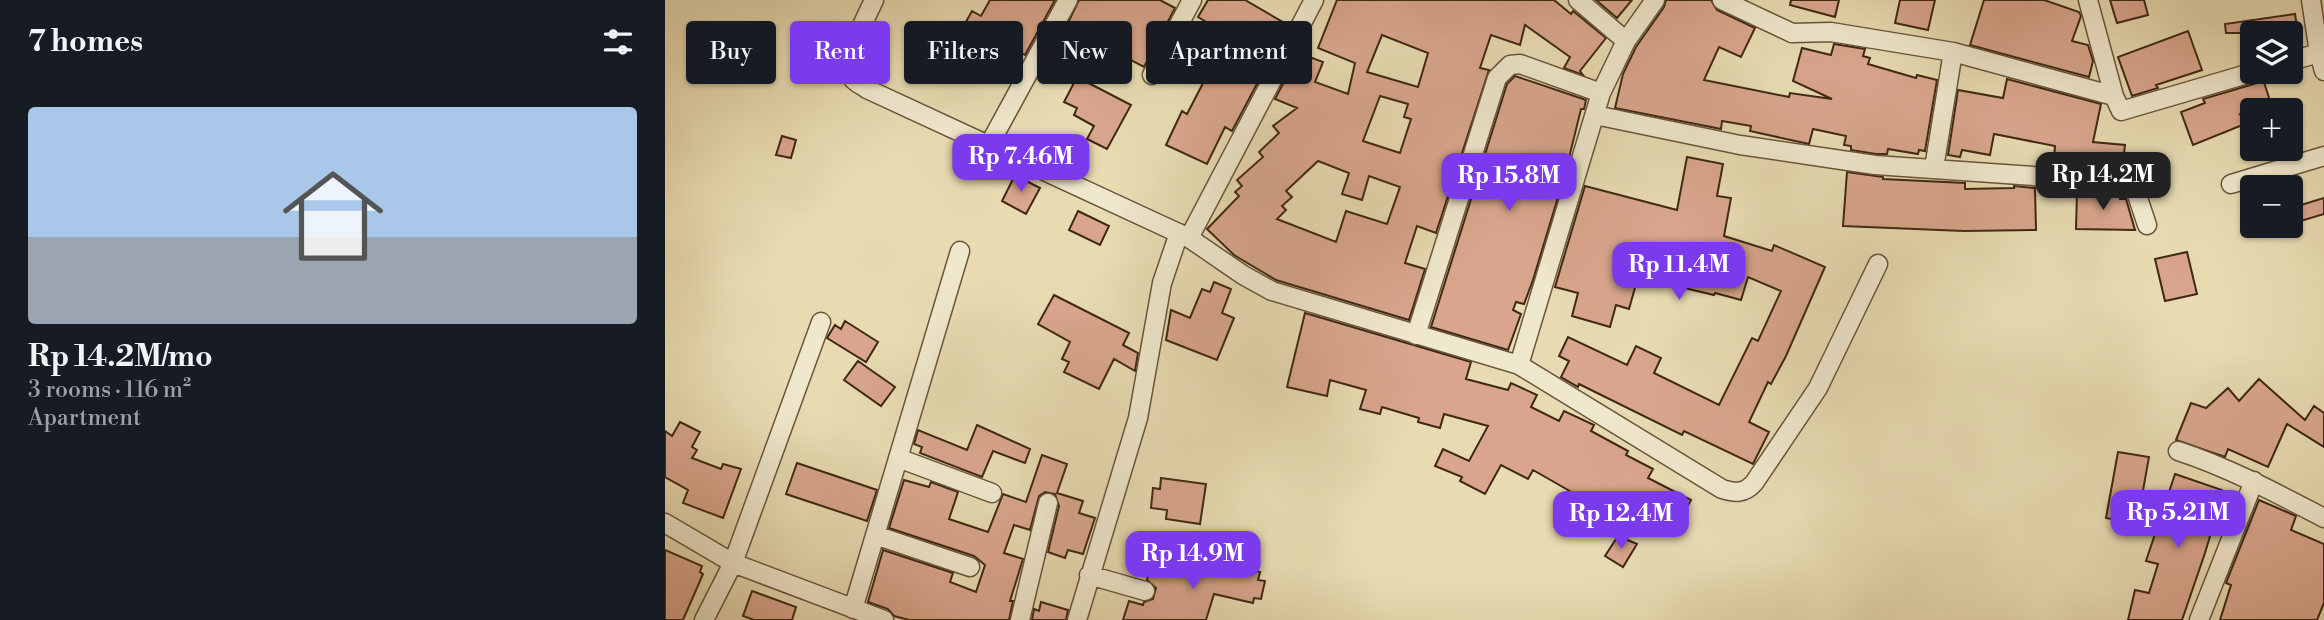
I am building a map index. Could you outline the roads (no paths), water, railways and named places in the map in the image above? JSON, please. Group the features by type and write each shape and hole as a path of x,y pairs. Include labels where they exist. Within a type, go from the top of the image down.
{"street":[{"path":"874,0 851,54 849,67 853,79 867,89 1184,235 1272,291 1519,365 1721,489 1746,491 1754,483 1818,388 1878,264"},
{"path":"989,145 1068,0"},
{"path":"1181,21 1192,0"},
{"path":"1077,620 1138,418 1160,296 1184,235 1314,0"},
{"path":"1578,0 1626,41"},
{"path":"1519,365 1601,93 1626,41 1655,0"},
{"path":"1722,0 1792,33 1842,33 1953,52 2114,96"},
{"path":"2088,0 2114,96 2121,111 2240,76"},
{"path":"2311,0 2324,71"},
{"path":"1934,168 1953,52"},
{"path":"2303,58 2319,53"},
{"path":"1416,335 1497,78 1510,65 1520,64 1601,93"},
{"path":"1595,115 1768,150 1875,165 2133,183 2147,225"},
{"path":"2231,184 2324,156"},
{"path":"853,609 960,251"},
{"path":"704,620 733,564 821,322"},
{"path":"2178,451 2254,481 2324,518"},
{"path":"898,458 992,493"},
{"path":"2199,620 2254,481"},
{"path":"1020,620 1048,503"},
{"path":"665,523 733,564 884,620"},
{"path":"875,535 970,567"},
{"path":"1089,575 1145,591"}]}
